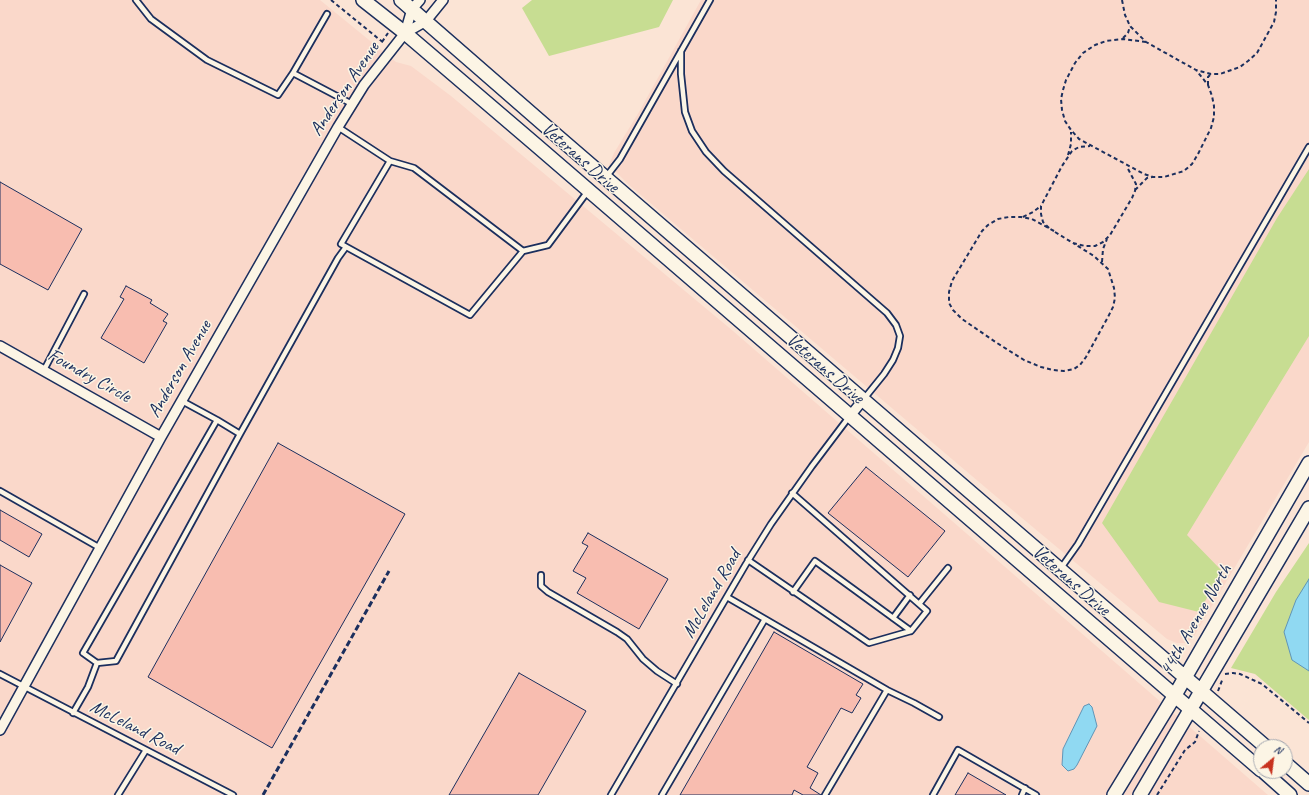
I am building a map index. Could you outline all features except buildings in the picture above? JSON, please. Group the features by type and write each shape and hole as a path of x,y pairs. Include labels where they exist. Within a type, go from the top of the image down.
{"main road":[{"name":"Veterans Drive","path":"363,0 404,33 1253,762"},
{"name":"Veterans Drive","path":"401,0 416,5 426,21 605,178 1257,739"},
{"name":"44th Avenue North","path":"1114,795 1185,677 1309,463"},
{"path":"1140,795 1309,508"},
{"path":"1293,770 1309,784"},
{"name":"Veterans Drive","path":"1272,779 1290,795"}],"street":[{"name":"Anderson Avenue","path":"404,33 426,21 443,0"},
{"name":"Anderson Avenue","path":"0,730 161,437 338,127 352,104 404,33 416,5"},
{"name":"Foundry Circle","path":"0,346 161,437"},
{"path":"850,416 863,400"}],"lane":[{"path":"136,0 151,19 207,60 278,95 293,73 327,14"},
{"path":"605,178 620,159 710,0"},
{"path":"681,51 681,74 685,112 692,131 706,152 724,171 887,313 896,325 900,336 898,348 893,360 863,400"},
{"path":"293,73 352,104"},
{"path":"338,127 390,161 414,168 523,251"},
{"path":"1060,569 1078,544 1309,147"},
{"path":"390,161 340,244 470,315 523,251 548,245 588,191"},
{"path":"217,420 83,653 97,663 116,661 240,434 338,258 346,247"},
{"path":"44,370 84,294"},
{"path":"182,401 240,434"},
{"name":"McLeland Road","path":"611,795 748,560 792,493 850,416"},
{"path":"0,491 100,548"},
{"path":"748,560 869,643 911,631 927,611 792,493"},
{"path":"793,592 815,561 911,631"},
{"path":"919,604 948,568"},
{"path":"541,575 541,586 548,592 627,639 643,659 676,684"},
{"path":"893,618 910,595"},
{"path":"727,597 887,690 939,717"},
{"path":"662,795 765,619"},
{"path":"73,713 88,687 97,663"},
{"name":"McLeland Road","path":"0,674 24,688 233,795"},
{"path":"824,795 887,690"},
{"path":"118,795 146,750"},
{"path":"933,795 958,750 1036,795"},
{"path":"1022,795 1025,788"}],"path":[{"path":"331,0 392,50"},
{"path":"1122,0 1125,15 1130,26 1146,42 1196,70 1211,74 1220,74 1240,67 1257,53 1274,22 1276,0"},
{"path":"1123,39 1128,33 1130,26"},
{"path":"1146,42 1123,39 1106,41 1095,45 1083,53 1075,63 1066,80 1061,99 1065,121 1079,139 1126,165 1153,177"},
{"path":"1102,263 1103,249 1107,238 1135,191 1147,178 1164,177 1184,171 1192,164 1211,128 1214,117 1212,96 1208,86 1196,70"},
{"path":"1208,86 1208,77 1211,74"},
{"path":"1022,217 1041,206 1067,157 1071,144 1071,130"},
{"path":"1067,157 1072,151 1079,147 1091,146"},
{"path":"1126,165 1136,184 1135,191"},
{"path":"1041,206 1043,222 1054,232"},
{"path":"1022,217 1032,219 1054,232 1073,243 1102,263 1108,269 1112,277 1115,298 1113,307 1086,357 1074,369 1064,371 1041,367 1024,360 962,319 953,310 949,303 949,292 952,281 982,231 988,225 998,219 1022,217"},
{"path":"1073,243 1085,246 1095,246 1107,238"},
{"path":"1213,701 1225,674 1240,674 1262,684 1309,723"},
{"path":"1157,795 1184,750 1195,742 1204,721"}],"shaded area":[{"path":"0,0 320,0 396,62 411,66 451,96 733,331 1268,795 0,795"},
{"path":"701,0 1309,0 1309,442 1193,638 1186,643 1177,643 1167,639 992,493 629,185 609,165 614,153 639,112"}],"green space":[{"path":"532,0 673,0 659,27 549,56 522,8"},
{"path":"1309,169 1309,336 1187,535 1222,571 1199,612 1159,602 1102,523 1277,218"},
{"path":"1309,543 1309,720 1255,674 1231,668 1276,592"}],"water":[{"path":"1309,579 1309,671 1292,660 1284,632 1296,600"},
{"path":"1089,704 1092,707 1097,726 1077,765 1074,769 1068,771 1062,765 1063,749 1084,706"}],"railway":[{"path":"263,795 389,571"}]}
